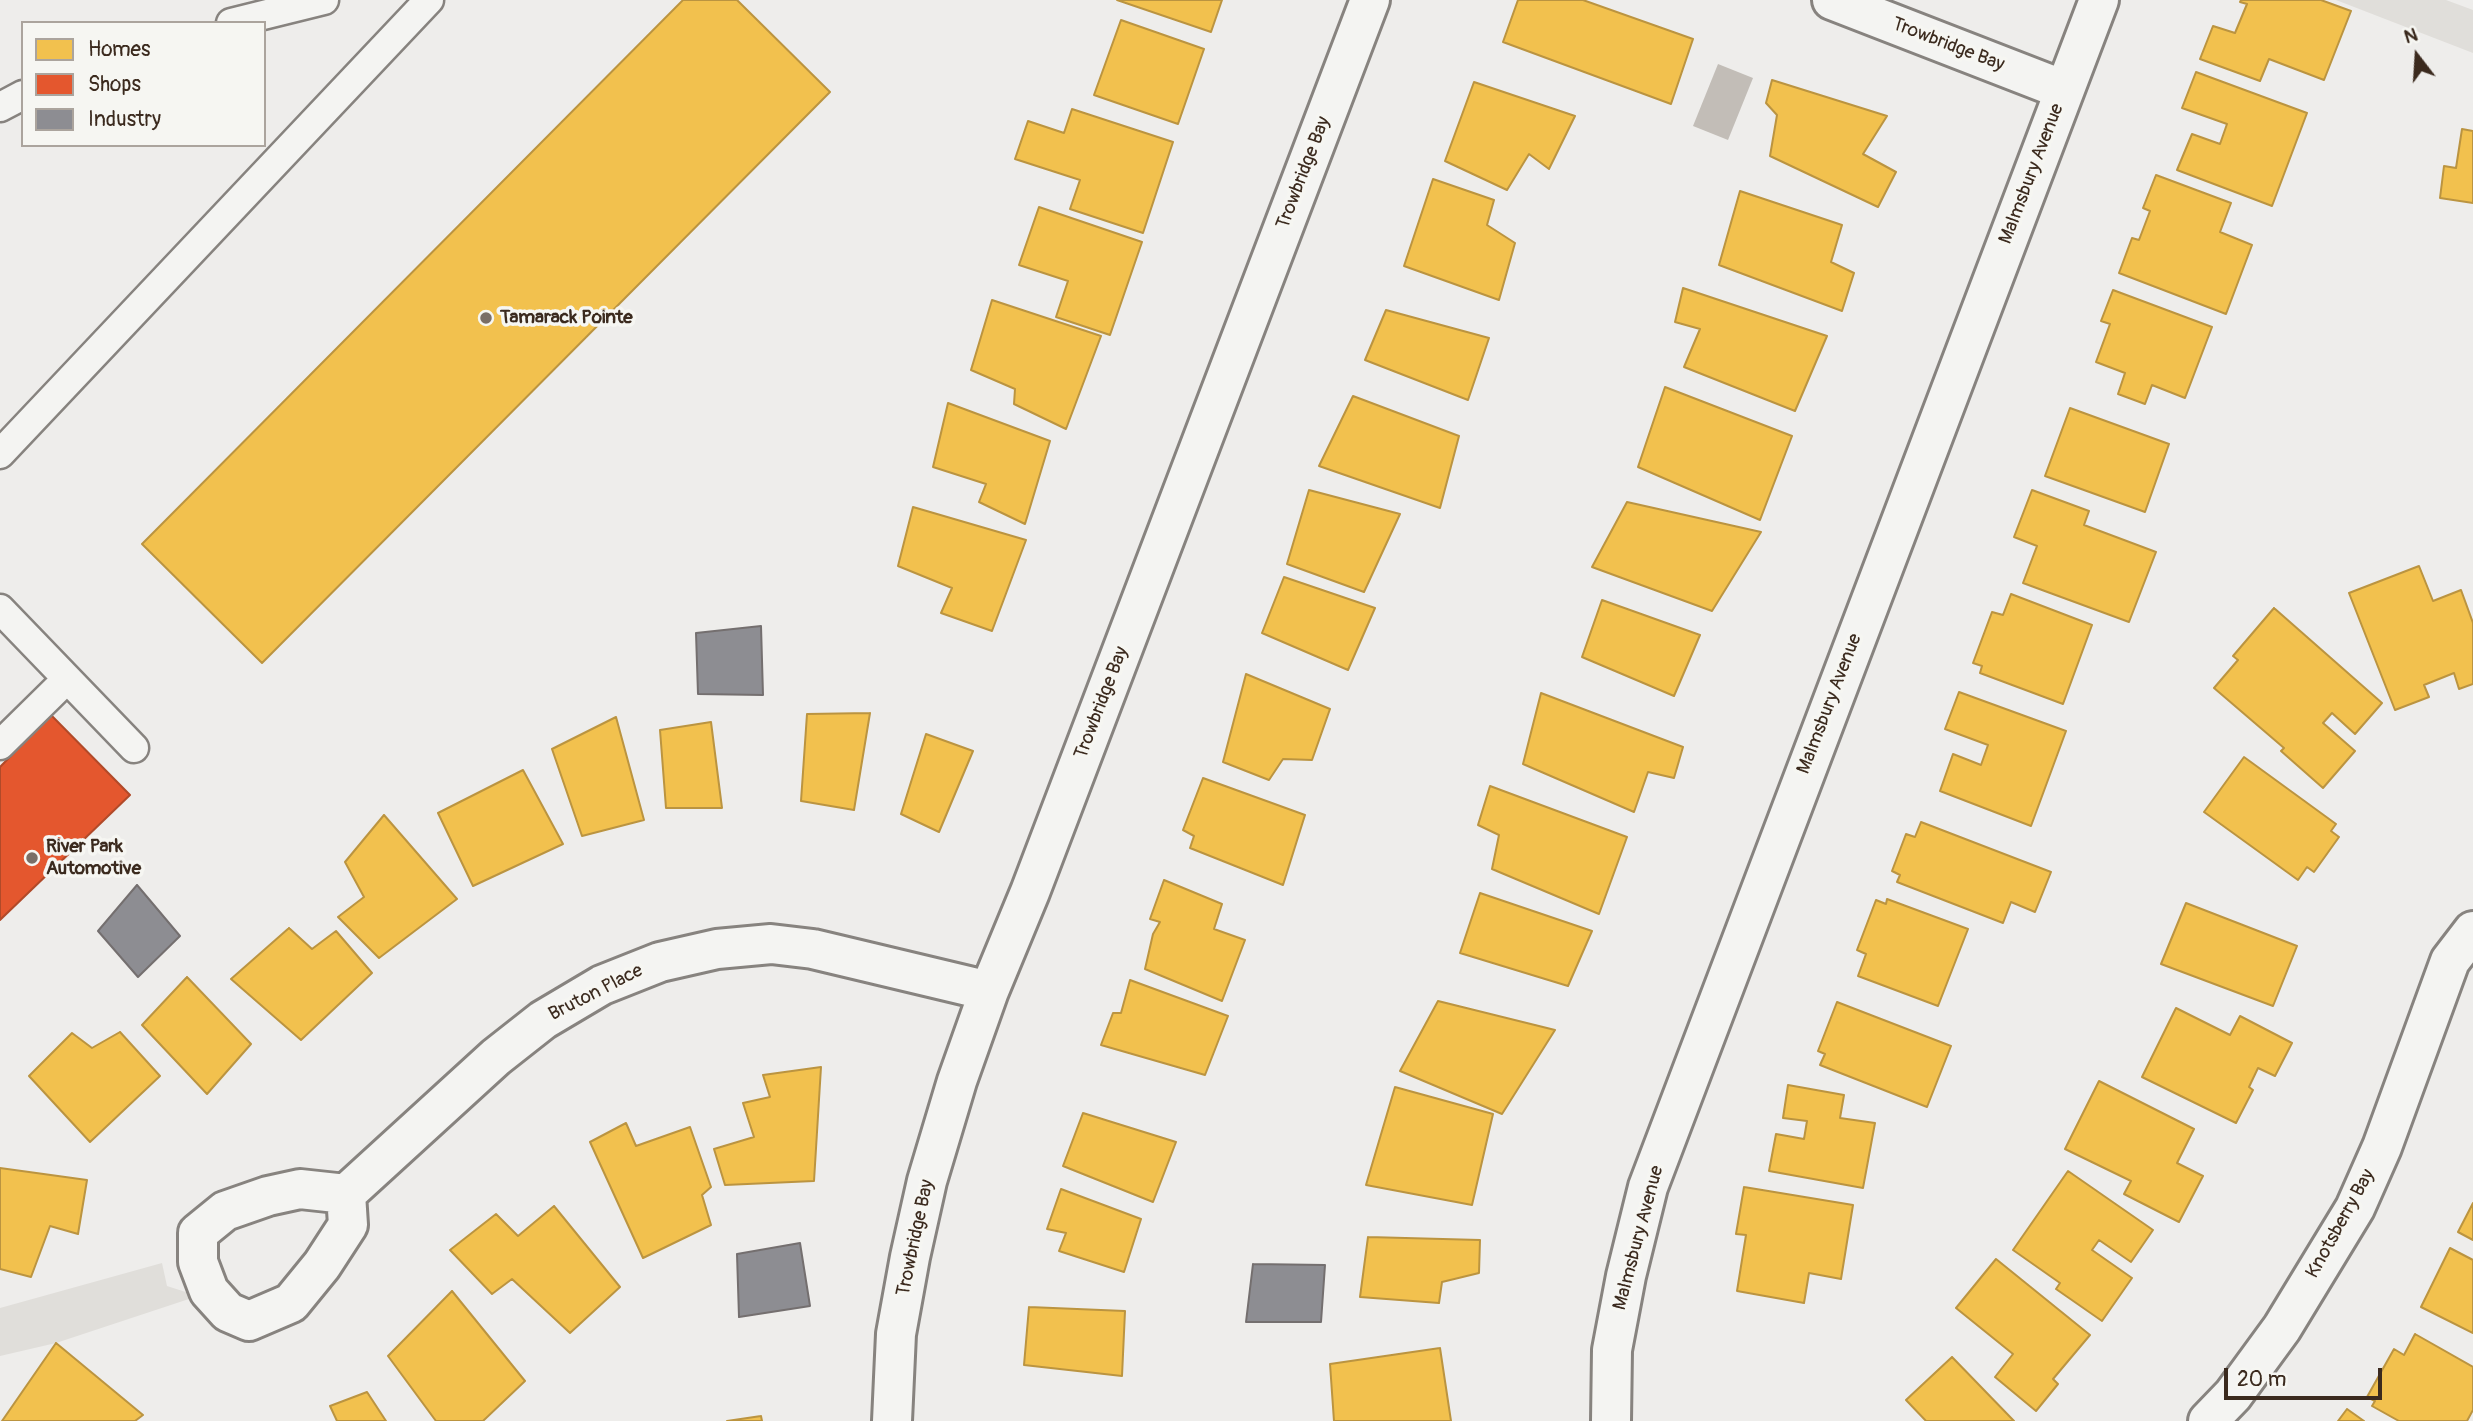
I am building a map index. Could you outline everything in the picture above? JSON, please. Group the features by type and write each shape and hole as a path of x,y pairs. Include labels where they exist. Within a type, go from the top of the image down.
{"street":[{"name":"Trowbridge Bay","path":"892,1421 896,1334 924,1193 957,1081 989,991 1030,892 1370,0"},
{"name":"Trowbridge Bay","path":"1832,0 2064,90"},
{"name":"Malmsbury Avenue","path":"1611,1421 1612,1350 1626,1276 1648,1187 2099,0"},
{"name":"Knotsberry Bay","path":"2208,1421 2233,1395 2282,1328 2355,1208 2382,1147 2450,961 2473,931"},
{"name":"Bruton Place","path":"346,1194 496,1056 542,1020 603,985 660,961 717,950 771,944 813,948 989,991"}],"lane":[{"path":"239,21 324,0"},
{"path":"0,454 429,0"},
{"path":"0,107 21,96"},
{"path":"0,609 134,748"},
{"path":"0,745 67,679"}],"shaded area":[{"path":"2336,0 2446,0 2473,10 2473,53"},
{"path":"1718,64 1753,78 1728,140 1693,126"},
{"path":"162,1263 167,1286 198,1296 56,1343 0,1356 0,1308"}],"building: Homes":[{"name":"Tamarack Pointe","path":"683,0 737,0 830,92 262,663 142,544"},
{"path":"1117,0 1222,0 1211,32"},
{"path":"1518,0 1583,0 1693,39 1671,104 1503,42"},
{"path":"2321,0 2351,11 2324,80 2269,59 2260,81 2200,59 2213,26 2235,33 2247,4 2240,2"},
{"path":"1121,20 1204,49 1178,124 1094,95"},
{"path":"2196,72 2307,113 2272,206 2177,170 2192,134 2220,144 2227,124 2182,108"},
{"path":"1772,80 1887,116 1863,154 1896,172 1878,207 1770,156 1777,115 1766,103"},
{"path":"1474,82 1575,116 1549,169 1529,154 1507,190 1445,161"},
{"path":"1072,109 1173,142 1143,233 1070,209 1080,180 1015,159 1028,121 1064,133"},
{"path":"2462,129 2473,131 2473,203 2440,198 2444,166 2456,168"},
{"path":"2156,175 2231,203 2220,232 2252,245 2226,314 2119,273 2132,238 2139,240 2150,211 2143,208"},
{"path":"1433,179 1494,200 1487,225 1515,243 1499,300 1404,266"},
{"path":"1740,191 1842,225 1831,262 1854,273 1842,311 1719,265"},
{"path":"1039,207 1142,242 1110,335 1056,317 1068,281 1019,265"},
{"path":"1683,288 1827,336 1795,411 1684,367 1700,329 1675,322"},
{"path":"2113,290 2212,327 2185,398 2152,385 2145,404 2118,394 2125,373 2096,362 2110,324 2101,321"},
{"path":"992,300 1101,336 1066,429 1014,404 1015,389 971,370"},
{"path":"1386,310 1489,338 1468,400 1365,360"},
{"path":"1665,387 1792,436 1760,520 1638,467"},
{"path":"1353,396 1459,436 1440,508 1319,466"},
{"path":"948,403 1050,441 1025,524 979,502 986,484 933,467"},
{"path":"2070,408 2169,444 2145,512 2045,476"},
{"path":"1309,490 1400,514 1364,592 1287,564"},
{"path":"2032,490 2089,511 2084,525 2156,552 2129,622 2023,583 2037,546 2014,537"},
{"path":"1627,502 1761,532 1712,611 1592,567"},
{"path":"913,507 1026,540 992,631 941,613 952,588 898,566"},
{"path":"2419,566 2433,601 2461,590 2473,623 2473,684 2459,689 2454,673 2424,685 2429,697 2395,710 2349,593"},
{"path":"1284,577 1375,608 1348,670 1262,633"},
{"path":"2011,594 2092,625 2063,704 1980,673 1982,666 1973,663 1992,612 2003,615"},
{"path":"1602,600 1700,635 1674,696 1582,657"},
{"path":"2274,608 2382,703 2355,734 2332,713 2323,723 2355,751 2323,788 2281,751 2284,748 2214,688 2238,660 2233,656"},
{"path":"1246,674 1330,709 1312,760 1283,759 1269,780 1223,762"},
{"path":"1959,692 2066,731 2031,826 1940,791 1953,754 1981,765 1988,745 1945,729"},
{"path":"1541,693 1683,747 1674,778 1648,772 1634,812 1523,764"},
{"path":"870,713 854,810 801,801 807,714"},
{"path":"616,717 644,820 582,836 552,749"},
{"path":"711,722 722,808 666,808 660,730"},
{"path":"926,734 973,751 939,832 901,814"},
{"path":"2244,757 2336,824 2331,831 2339,837 2314,872 2307,867 2298,880 2204,812"},
{"path":"523,770 563,844 473,886 438,813"},
{"path":"1203,778 1305,815 1283,885 1190,848 1194,836 1183,830"},
{"path":"1490,786 1627,837 1599,914 1492,869 1499,835 1478,825"},
{"path":"384,815 457,899 379,958 338,917 364,897 345,862"},
{"path":"1921,822 2051,872 2035,912 2011,902 2003,923 1897,882 1900,875 1892,871 1906,834 1915,837"},
{"path":"1164,880 1222,904 1214,929 1245,940 1222,1001 1145,969 1153,934 1160,922 1150,919"},
{"path":"1480,893 1592,931 1568,986 1460,953"},
{"path":"1887,899 1968,929 1938,1006 1858,976 1866,954 1857,950 1876,900 1886,904"},
{"path":"2186,903 2297,946 2273,1006 2161,964"},
{"path":"289,928 312,949 336,931 372,973 301,1040 231,979"},
{"path":"187,977 251,1044 207,1094 142,1025"},
{"path":"1130,980 1228,1016 1205,1075 1101,1045 1113,1013 1121,1013"},
{"path":"1438,1001 1555,1030 1502,1114 1400,1071"},
{"path":"1837,1002 1951,1046 1927,1107 1820,1065 1825,1054 1818,1051"},
{"path":"2176,1008 2230,1035 2240,1016 2292,1043 2275,1076 2258,1068 2249,1087 2253,1090 2236,1123 2142,1077"},
{"path":"120,1032 160,1076 90,1142 29,1076 72,1033 92,1048"},
{"path":"821,1067 814,1181 725,1185 714,1149 754,1137 743,1103 770,1097 763,1075"},
{"path":"2099,1081 2194,1129 2177,1163 2203,1176 2179,1222 2124,1194 2131,1181 2065,1149"},
{"path":"1788,1085 1844,1095 1840,1118 1875,1123 1863,1188 1769,1171 1776,1134 1804,1139 1807,1121 1783,1118"},
{"path":"1395,1087 1493,1114 1472,1205 1366,1185"},
{"path":"1083,1113 1176,1142 1153,1202 1063,1166"},
{"path":"626,1123 636,1146 690,1127 711,1187 702,1195 711,1225 643,1258 590,1142"},
{"path":"0,1168 87,1180 78,1234 50,1226 31,1277 0,1269"},
{"path":"2068,1171 2153,1230 2131,1262 2099,1240 2092,1250 2132,1278 2102,1321 2056,1289 2060,1283 2013,1250"},
{"path":"1744,1187 1853,1205 1841,1279 1809,1273 1804,1303 1737,1291 1746,1235 1736,1234"},
{"path":"1061,1189 1141,1219 1124,1272 1059,1251 1066,1233 1047,1229"},
{"path":"2473,1203 2473,1240 2458,1232"},
{"path":"554,1206 620,1287 570,1333 512,1279 492,1294 450,1250 496,1214 518,1236"},
{"path":"1368,1237 1480,1240 1479,1273 1442,1282 1439,1303 1360,1297"},
{"path":"2450,1248 2473,1260 2473,1333 2421,1307"},
{"path":"1996,1259 2090,1335 2053,1379 2058,1384 2036,1411 1995,1377 2013,1354 1956,1308"},
{"path":"452,1291 525,1381 483,1421 436,1421 388,1356"},
{"path":"1029,1307 1125,1311 1122,1376 1024,1365"},
{"path":"2415,1334 2473,1367 2473,1410 2467,1421 2399,1421 2372,1406 2375,1401 2367,1397 2394,1349 2404,1355"},
{"path":"56,1343 143,1415 135,1421 2,1421"},
{"path":"1440,1348 1451,1421 1334,1421 1330,1364"},
{"path":"1952,1357 2014,1421 1926,1421 1906,1400"},
{"path":"367,1392 386,1421 337,1421 330,1406"},
{"path":"2347,1409 2364,1421 2338,1421"},
{"path":"761,1416 762,1421 727,1421"}],"building: Shops":[{"name":"River Park Automotive","path":"51,715 130,795 0,920 0,767"}],"building: Industry":[{"path":"761,626 763,695 698,694 696,633"},
{"path":"137,885 180,936 138,977 98,931"},
{"path":"800,1243 810,1306 739,1317 737,1254"},
{"path":"1253,1264 1325,1265 1321,1322 1246,1322"}],"place":[{"name":"Tamarack Pointe","path":"486,318"},
{"name":"River Park Automotive","path":"32,858"}]}
